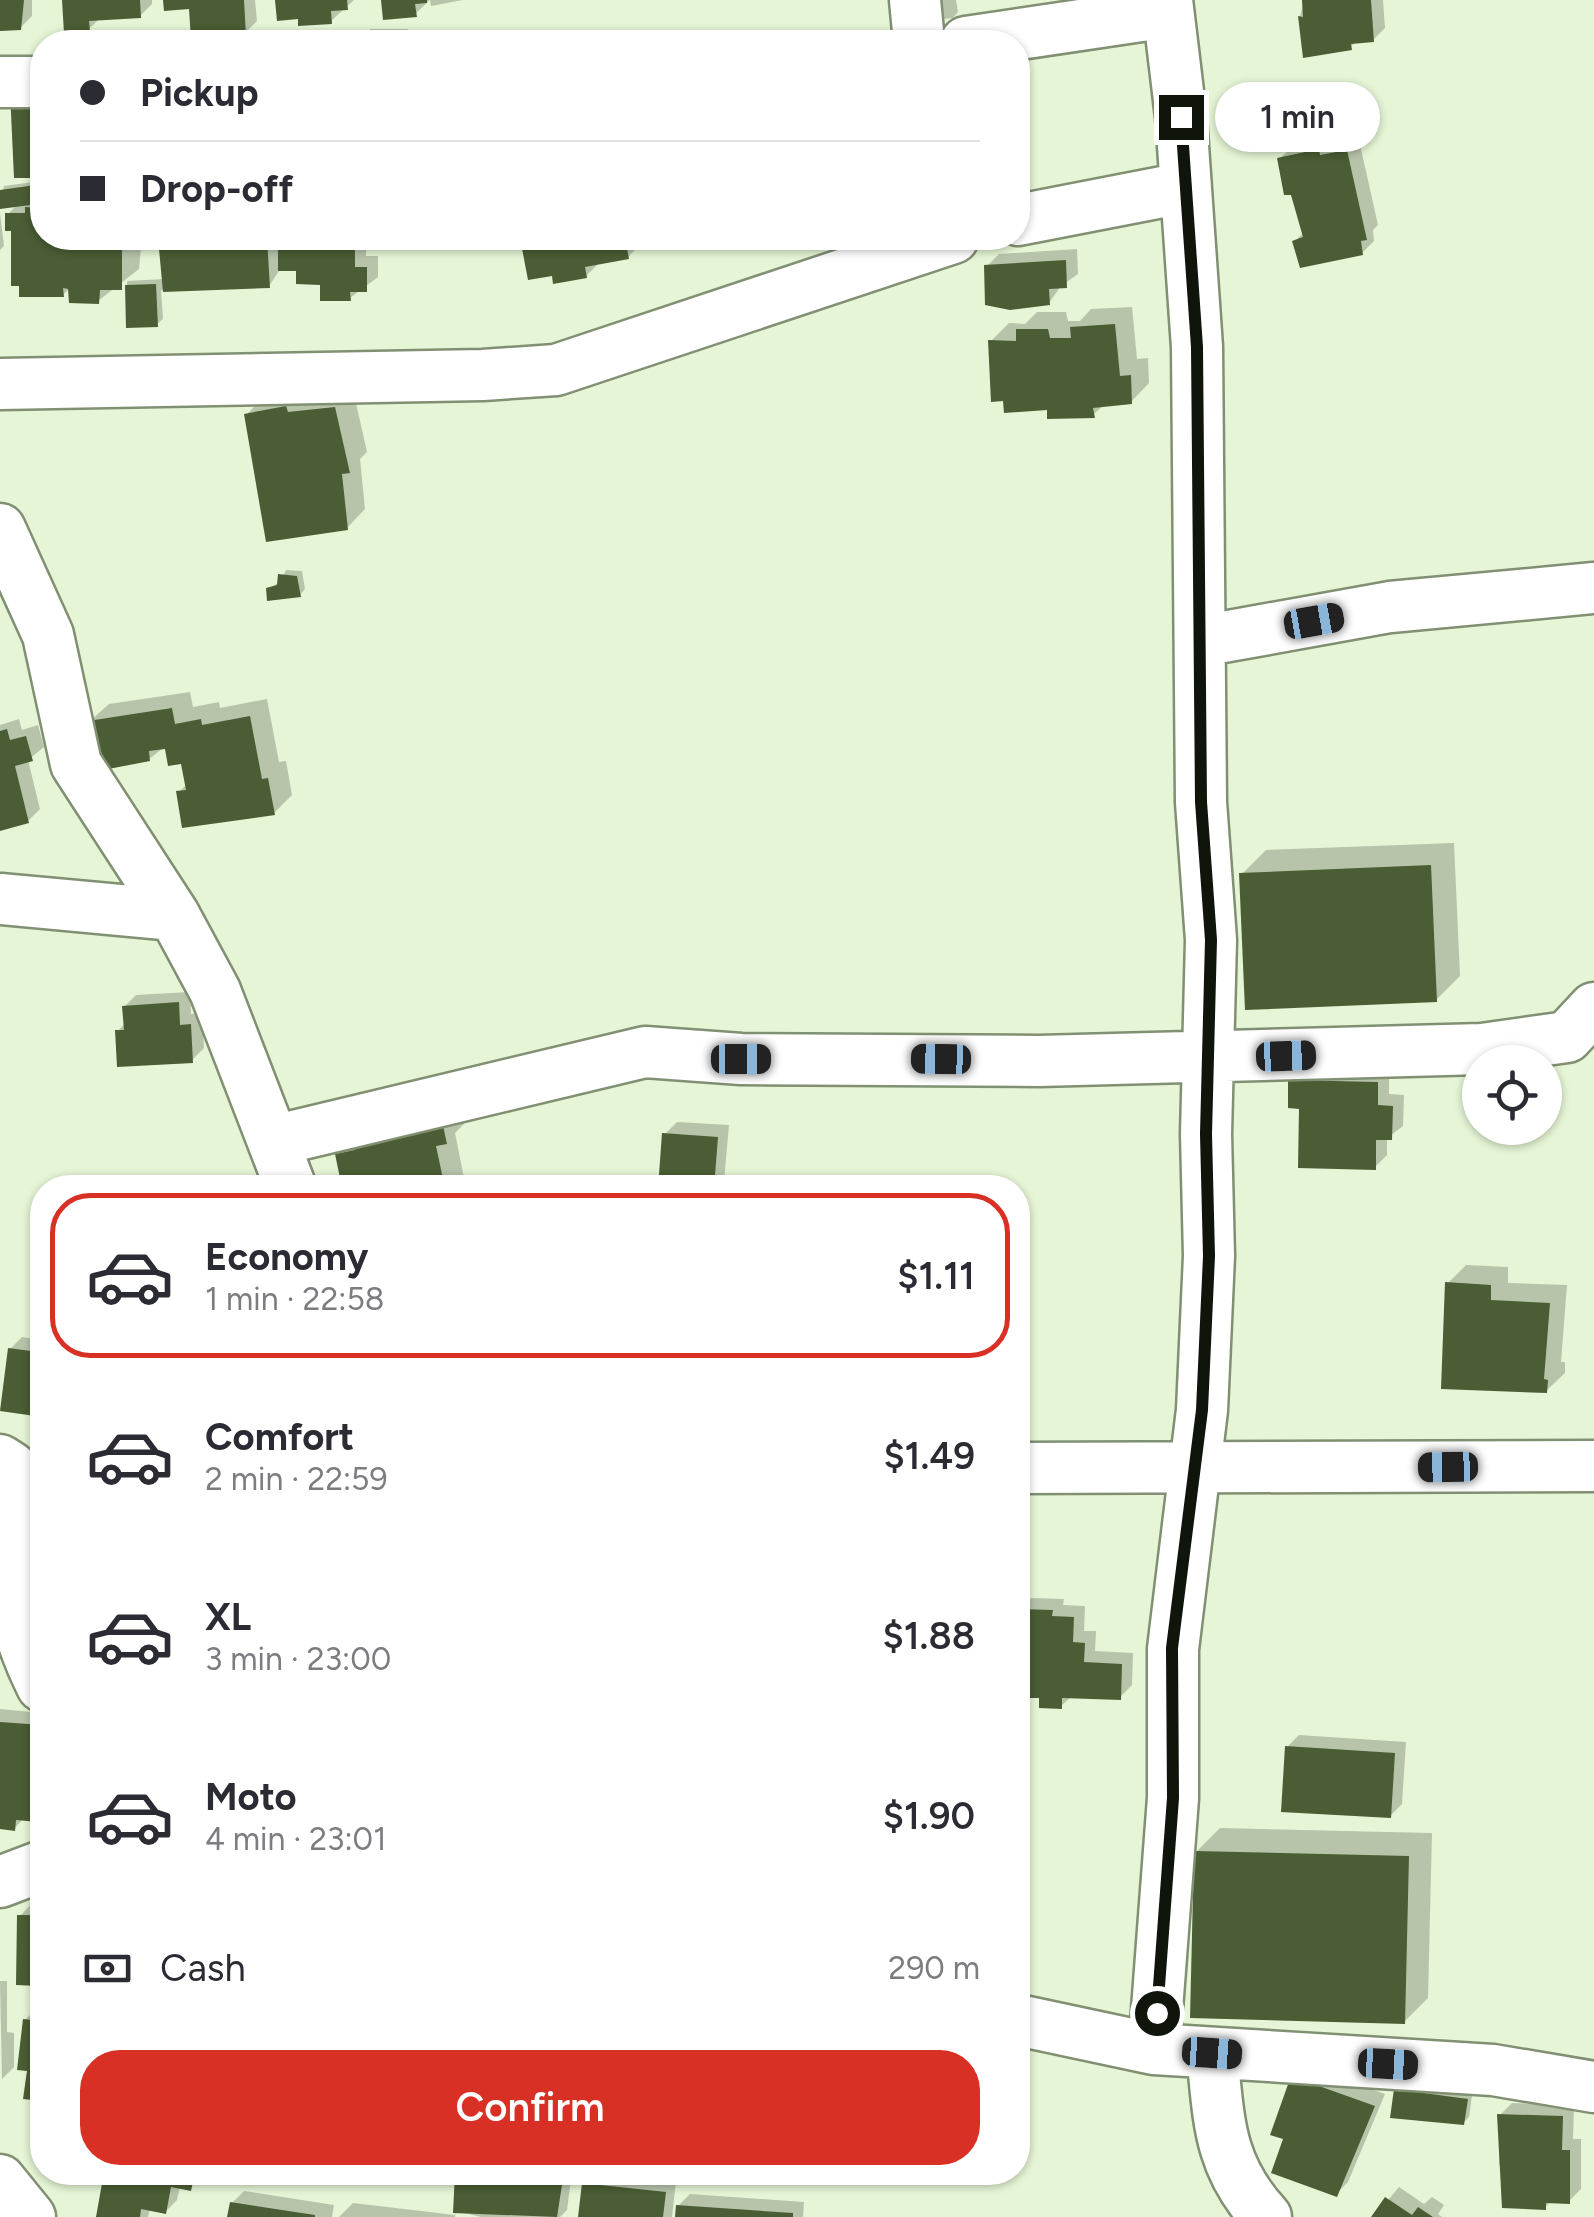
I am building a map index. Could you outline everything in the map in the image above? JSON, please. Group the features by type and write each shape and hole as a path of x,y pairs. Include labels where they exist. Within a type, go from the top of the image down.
{"street":[{"path":"915,0 918,30"},
{"path":"1030,31 1167,6 1181,117 1197,347 1201,802 1211,940 1209,1256 1202,1410 1172,1648 1173,1798 1154,2049"},
{"path":"0,82 30,82"},
{"path":"1030,218 1183,188"},
{"path":"0,384 483,375 556,370 917,250"},
{"path":"0,529 48,635 76,764 174,915 215,991 286,1175"},
{"path":"1200,641 1390,608 1594,588"},
{"path":"0,899 174,915"},
{"path":"273,1140 645,1052 741,1059 1208,1060 1540,1043 1566,1038 1594,1008"},
{"path":"0,1460 11,1467 14,1498 9,1581 21,1636 30,1657"},
{"path":"1030,1468 1594,1466"},
{"path":"0,1882 30,1871"},
{"path":"1030,2023 1154,2049 1492,2070 1594,2087"},
{"path":"1212,2053 1221,2146 1244,2193 1266,2217"},
{"path":"0,2180 30,2217"}],"building":[{"path":"0,0 24,0 21,30 0,31"},
{"path":"62,0 140,0 141,18 89,21 90,30 64,30"},
{"path":"163,0 244,0 246,30 190,30 189,9 164,11"},
{"path":"275,0 347,0 348,10 331,11 332,24 298,26 298,19 277,21"},
{"path":"381,0 427,3 415,4 417,17 383,20"},
{"path":"1302,0 1371,0 1374,42 1351,44 1352,50 1303,58 1298,16 1303,17"},
{"path":"10,91 30,91 30,178 14,178"},
{"path":"1319,149 1320,155 1347,150 1367,240 1361,241 1363,255 1300,268 1292,241 1303,237 1291,195 1284,195 1277,158"},
{"path":"30,186 30,205 0,209 0,190"},
{"path":"25,207 30,207 30,250 122,250 122,290 100,290 99,304 69,303 68,289 63,288 64,297 19,297 19,286 11,286 11,231 5,231 5,213 25,213"},
{"path":"159,250 268,250 270,288 163,292"},
{"path":"278,250 355,250 355,267 367,267 367,292 350,292 351,301 320,301 320,285 296,284 296,271 278,271"},
{"path":"522,250 627,250 629,259 585,267 587,278 553,284 552,276 528,280"},
{"path":"1066,260 1067,288 1049,289 1050,305 1010,310 985,305 984,265"},
{"path":"156,284 158,327 126,328 125,285"},
{"path":"1115,324 1120,376 1131,375 1132,404 1093,408 1095,418 1047,419 1047,410 1004,413 1003,401 991,402 988,340 1016,341 1016,329 1048,329 1050,338 1071,338 1070,327"},
{"path":"286,406 288,412 335,407 350,473 342,474 348,530 266,542 244,414"},
{"path":"278,574 297,576 301,597 267,601 266,588 277,585"},
{"path":"172,708 175,724 201,719 202,725 250,716 262,779 268,778 275,815 182,828 176,791 186,790 181,764 168,766 165,749 149,751 150,761 98,771 88,721"},
{"path":"7,729 10,740 26,736 33,761 15,766 29,823 0,831 0,731"},
{"path":"1431,865 1437,1002 1245,1010 1239,873"},
{"path":"179,1002 180,1025 191,1024 193,1063 117,1067 115,1030 124,1030 122,1006"},
{"path":"1288,1080 1378,1082 1378,1105 1393,1106 1392,1140 1376,1140 1376,1170 1298,1168 1299,1109 1288,1108"},
{"path":"439,1107 447,1144 436,1146 442,1175 339,1175 335,1154 355,1150 352,1131"},
{"path":"662,1133 718,1137 715,1175 659,1175"},
{"path":"1445,1282 1491,1285 1491,1300 1550,1303 1544,1379 1548,1380 1547,1393 1441,1389"},
{"path":"8,1348 30,1351 30,1415 0,1411"},
{"path":"1030,1609 1053,1610 1052,1616 1074,1617 1073,1642 1085,1643 1084,1662 1122,1664 1121,1700 1062,1698 1062,1709 1039,1708 1039,1698 1030,1698"},
{"path":"0,1722 30,1724 30,1821 16,1820 15,1831 0,1829"},
{"path":"1285,1746 1395,1753 1391,1818 1281,1812"},
{"path":"1194,1851 1409,1856 1405,2024 1190,2018"},
{"path":"17,1915 30,1915 30,1986 16,1985"},
{"path":"23,2019 30,2020 30,2100 23,2099 27,2071 17,2070"},
{"path":"1291,2076 1375,2106 1337,2197 1271,2173 1283,2139 1270,2135"},
{"path":"1394,2089 1468,2099 1464,2125 1390,2118"},
{"path":"1497,2114 1563,2116 1562,2150 1570,2150 1570,2204 1546,2203 1546,2210 1502,2208"},
{"path":"102,2185 192,2185 191,2191 171,2187 166,2214 141,2209 140,2217 96,2217"},
{"path":"454,2185 562,2185 557,2217 453,2213"},
{"path":"582,2185 666,2192 663,2217 578,2217"},
{"path":"1385,2197 1412,2215 1418,2207 1433,2217 1371,2217"},
{"path":"230,2202 315,2215 315,2217 227,2217"},
{"path":"676,2205 793,2213 793,2217 675,2217"}],"route":[{"path":"1157,2013 1173,1798 1172,1648 1202,1410 1209,1256 1206,1134 1211,940 1201,802 1197,347 1181,117"}]}
